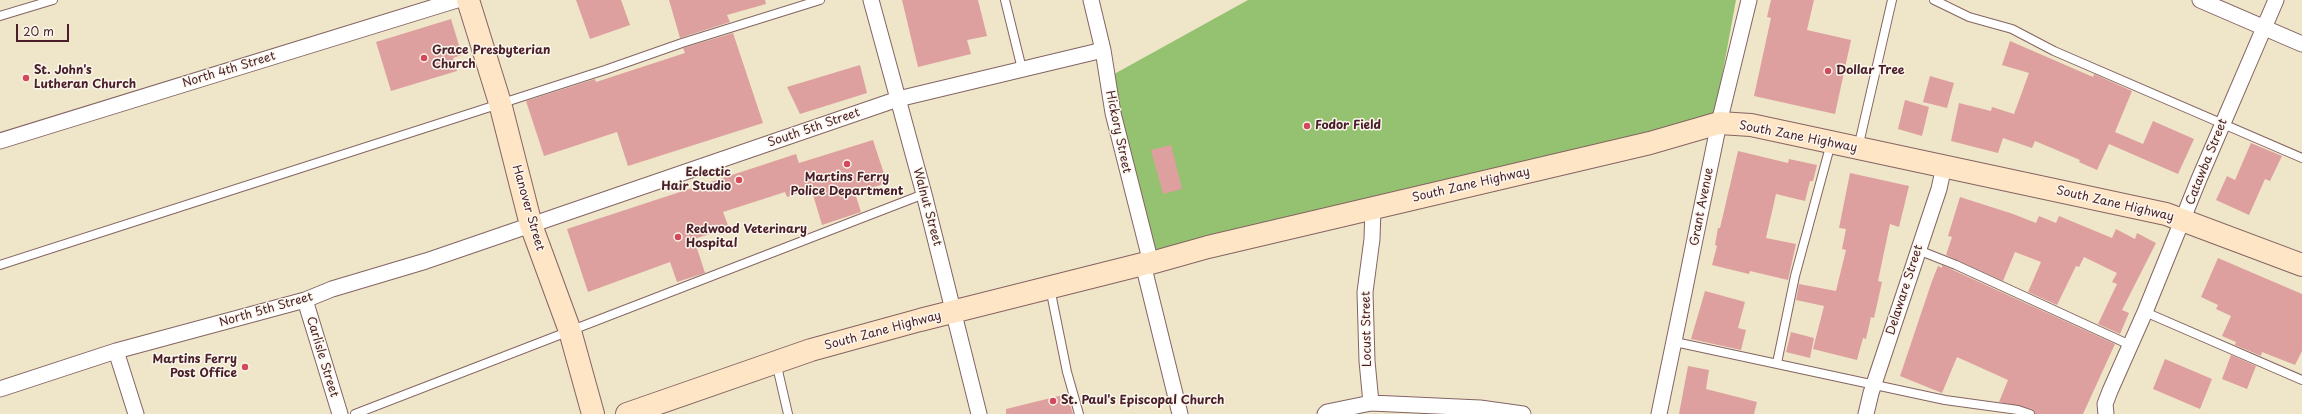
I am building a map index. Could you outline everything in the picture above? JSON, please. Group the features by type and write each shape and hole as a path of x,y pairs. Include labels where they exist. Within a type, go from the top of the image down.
{"street":[{"name":"North 4th Street","path":"0,141 457,0"},
{"name":"Hanover Street","path":"468,0 500,104 531,225 570,331 593,414"},
{"name":"Walnut Street","path":"872,0 924,194 979,414"},
{"name":"Hickory Street","path":"1091,0 1103,50 1115,120 1180,414"},
{"name":"Grant Avenue","path":"1659,414 1719,123 1749,0"},
{"path":"2200,0 2302,44"},
{"name":"Catawba Street","path":"2106,414 2108,398 2276,0"},
{"name":"South 5th Street","path":"531,225 898,99 1103,50"},
{"name":"South Zane Highway","path":"627,414 818,348 954,312 1373,208 1650,143 1719,123 1751,125 2166,214 2302,265"},
{"name":"Delaware Street","path":"1866,414 1873,385 1939,189 1944,166"},
{"name":"Locust Street","path":"1371,403 1367,361 1365,292 1372,239 1373,208"},
{"name":"North 5th Street","path":"0,389 116,351 305,300 332,289 426,261 531,225"},
{"name":"Carlisle Street","path":"305,300 340,414"},
{"path":"116,351 136,414"},
{"path":"1325,414 1371,403 1449,406 1523,414"}],"lane":[{"path":"0,16 53,0"},
{"path":"0,266 606,70 682,43 820,0"},
{"path":"1005,0 1022,69"},
{"path":"1858,148 1892,0"},
{"path":"1934,0 1969,17 2012,29 2054,51 2222,125 2302,158"},
{"path":"1777,363 1795,276 1831,142"},
{"path":"355,414 924,194"},
{"path":"1918,250 1956,265 2130,345"},
{"path":"1050,288 1067,372 1079,414"},
{"path":"2145,312 2302,380"},
{"path":"1675,342 1873,385 2030,414"},
{"path":"776,362 788,414"}],"green space":[{"path":"1248,0 1736,0 1713,125 1148,254 1107,78"}],"building":[{"path":"576,0 621,0 630,25 590,39"},
{"path":"669,0 765,0 766,4 727,15 730,22 680,38"},
{"path":"902,0 978,0 987,36 967,40 971,54 918,67"},
{"path":"1771,0 1814,0 1807,30 1851,40 1835,114 1754,96 1771,18 1767,17"},
{"path":"451,19 462,55 453,58 457,71 391,91 376,42"},
{"path":"733,33 763,123 628,166 617,132 544,156 526,101 595,79 596,82 685,53 683,48"},
{"path":"2010,41 2093,77 2094,74 2132,91 2115,132 2143,144 2153,121 2194,139 2178,174 2109,144 2097,170 2079,162 2080,160 2035,141 2032,148 2003,138 1998,153 1951,141 1959,103 1991,111 1992,107 2014,114 2029,73 2002,65"},
{"path":"860,65 867,93 800,114 787,87"},
{"path":"1930,76 1954,83 1947,108 1923,102"},
{"path":"1905,100 1929,107 1922,136 1898,129"},
{"path":"873,140 887,183 855,193 861,212 822,225 811,188 787,197 785,192 723,212 729,228 694,239 705,273 677,282 670,262 588,292 567,229 796,154 799,163"},
{"path":"2251,143 2282,156 2270,181 2265,179 2249,215 2216,200 2227,176 2235,180"},
{"path":"1171,145 1182,189 1163,194 1151,150"},
{"path":"1738,151 1788,163 1789,159 1817,165 1813,181 1810,181 1805,201 1776,194 1766,238 1796,244 1788,280 1750,271 1749,274 1712,265 1717,246 1715,245 1718,228 1720,228"},
{"path":"1850,173 1909,186 1899,227 1890,224 1878,281 1882,282 1874,318 1871,317 1866,339 1863,338 1857,360 1813,349 1824,306 1796,300 1799,284 1836,291 1846,250 1842,249 1846,229 1839,228"},
{"path":"1960,197 2036,223 2039,216 2056,223 2059,216 2112,238 2116,229 2135,239 2137,233 2156,243 2122,310 2129,313 2120,334 2098,324 2117,284 2112,282 2117,273 2084,257 2079,267 2076,266 2057,305 2028,292 2041,262 2015,252 2003,281 1946,255 1952,237 1948,236"},
{"path":"2218,258 2302,294 2302,351 2295,365 2262,352 2261,356 2235,345 2236,342 2222,336 2231,316 2216,309 2218,305 2201,297"},
{"path":"1942,265 2115,344 2083,414 2035,414 2032,409 1999,402 2008,380 1957,357 1942,393 1900,376 1932,281 1938,266 1942,268"},
{"path":"1705,291 1745,302 1738,328 1746,330 1741,350 1691,339"},
{"path":"1791,332 1814,338 1810,358 1786,352"},
{"path":"2231,355 2256,366 2247,389 2222,379"},
{"path":"2165,359 2212,379 2200,409 2153,389"},
{"path":"1688,366 1709,370 1706,389 1757,402 1754,414 1679,414"},
{"name":"St. Paul's Episcopal Church","path":"1067,394 1073,414 1006,414 1006,409"}],"place":[{"name":"Grace Presbyterian Church","path":"424,58"},
{"name":"Dollar Tree","path":"1828,71"},
{"name":"St. John's Lutheran Church","path":"26,78"},
{"name":"Fodor Field","path":"1307,126"},
{"name":"Martins Ferry Police Department","path":"847,164"},
{"name":"Eclectic Hair Studio","path":"739,180"},
{"name":"Redwood Veterinary Hospital","path":"678,237"},
{"name":"Martins Ferry Post Office","path":"245,367"},
{"name":"St. Paul's Episcopal Church","path":"1053,401"}]}
